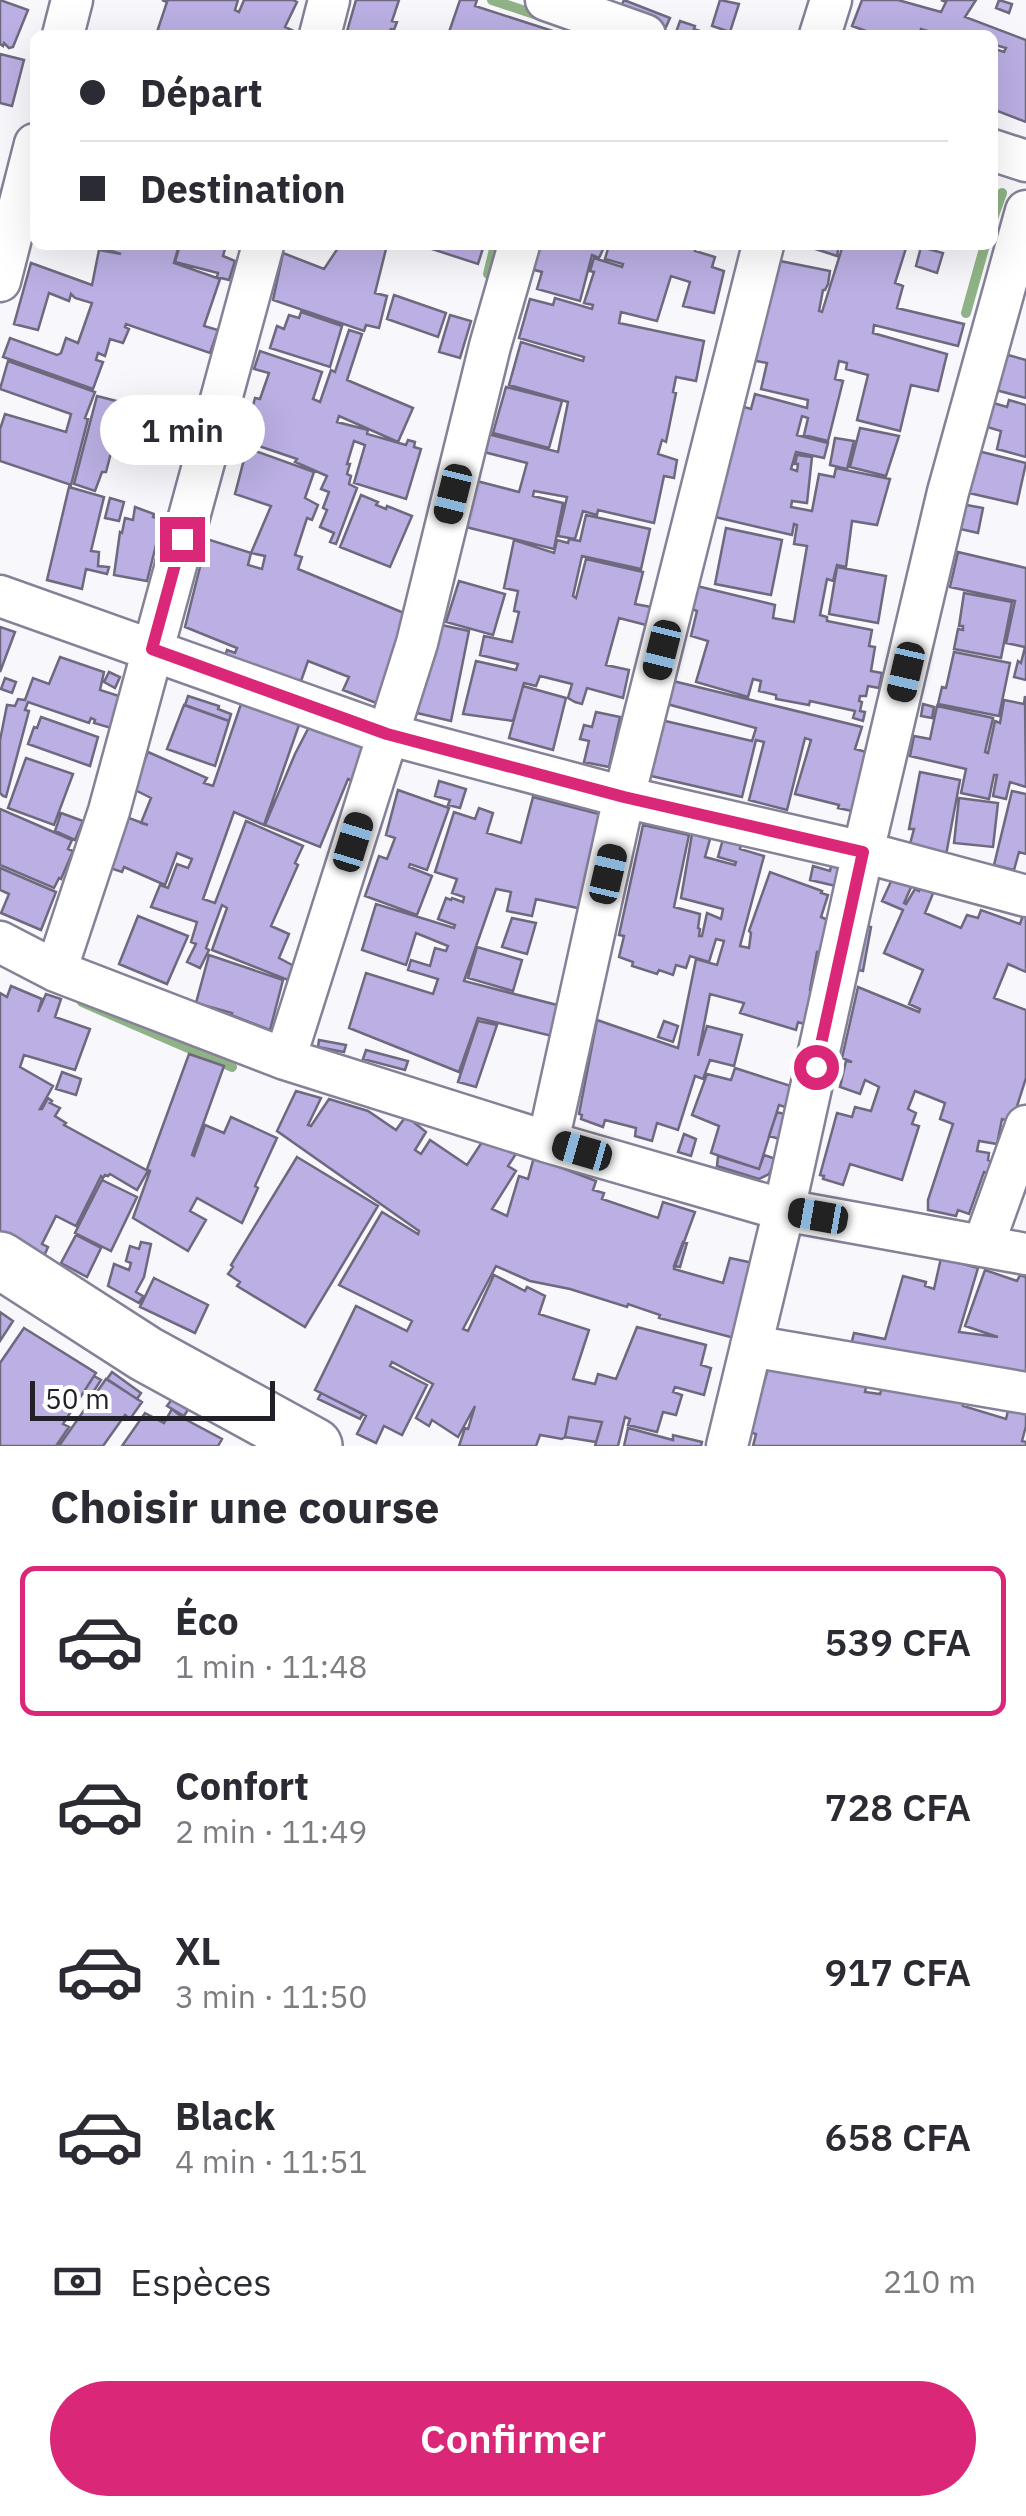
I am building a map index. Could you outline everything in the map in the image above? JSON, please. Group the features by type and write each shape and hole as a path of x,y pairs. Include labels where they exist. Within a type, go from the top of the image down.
{"main road":[{"path":"0,1260 146,1354 314,1446"}],"street":[{"path":"64,30 72,0"},
{"path":"321,30 330,0"},
{"path":"546,0 629,30"},
{"path":"822,30 831,0"},
{"path":"998,152 1026,161"},
{"path":"0,280 30,163"},
{"path":"727,1446 948,492 1026,210"},
{"path":"56,971 108,811 261,250"},
{"path":"285,1059 417,643 485,364 518,250"},
{"path":"548,1142 624,797 763,250"},
{"path":"0,596 387,734 1026,896"},
{"path":"0,942 56,971 285,1059 548,1142 784,1210 1026,1254"},
{"path":"983,1246 1026,1126"},
{"path":"752,1346 1026,1393"}],"building":[{"path":"0,0 28,10 13,47 9,48 0,44"},
{"path":"162,0 238,0 235,10 239,12 244,0 297,2 285,27 291,30 158,30 167,2"},
{"path":"356,0 399,0 392,21 397,22 394,30 347,30"},
{"path":"460,0 477,0 475,6 550,30 450,30"},
{"path":"624,0 670,18 666,27 618,13"},
{"path":"720,0 739,4 731,30 712,26"},
{"path":"862,0 898,0 941,12 946,2 941,0 976,0 965,17 1026,40 1026,122 998,111 998,50 1004,52 1006,48 998,46 998,30 863,30 852,26"},
{"path":"999,0 1012,4 1009,13 996,8"},
{"path":"680,21 697,30 677,30"},
{"path":"0,54 24,60 12,106 0,103"},
{"path":"99,250 121,254 108,250 178,250 174,263 220,279 204,326 218,330 210,353 126,324 129,329 123,343 110,339 105,356 98,353 96,360 103,362 93,389 3,357 10,338 57,355 66,338 78,343 92,303 71,294 69,301 49,293 38,330 14,324 31,263 92,285"},
{"path":"179,250 225,250 223,256 235,261 229,280 217,277 218,273 175,262"},
{"path":"337,250 386,250 375,293 387,296 379,328 366,325 364,331 273,300 283,253 324,269"},
{"path":"435,250 482,250 478,264"},
{"path":"532,250 603,250 599,258 592,255 580,301 537,289 542,272 527,268"},
{"path":"608,250 695,250 715,257 712,267 724,271 714,313 683,306 690,282 671,276 657,321 621,312 619,323 704,341 696,381 676,377 666,442 662,440 658,454 677,460 674,478 664,476 654,523 598,510 597,515 583,511 575,539 558,536 567,497 534,491 533,496 563,503 554,549 462,526 473,480 519,492 527,463 480,451 484,433 558,452 568,402 509,385 521,342 583,361 584,357 519,338 530,299 553,305 555,298 592,309 593,305 584,303 594,272 590,271 594,258 622,267 623,264 605,259"},
{"path":"841,250 905,250 895,283 903,286 897,308 964,324 958,346 874,325 873,333 947,354 938,391 911,385 900,431 857,420 868,375 846,369 847,363 839,361 835,379 843,381 828,441 804,435 808,418 802,416 797,435 828,443 824,458 796,452 791,469 797,471 797,455 812,457 807,503 792,501 791,507 812,511 819,474 834,477 836,468 890,479 877,525 852,521 846,567 837,565 833,581 827,579 820,615 827,617 827,621 872,630 869,646 875,647 871,671 882,673 879,688 868,686 866,696 860,696 860,711 865,712 863,721 853,718 855,711 810,701 809,705 776,699 776,695 759,691 761,681 753,679 748,697 696,682 708,641 691,636 697,586 775,605 773,618 794,622 807,546 794,544 797,525 794,524 792,535 711,516 732,400 751,409 755,394 807,408 808,400 761,389 767,363 747,359 770,259 830,271 823,290 819,311 822,312"},
{"path":"920,250 943,253 937,273 916,266"},
{"path":"394,295 446,313 438,337 387,319"},
{"path":"301,312 342,326 330,367 270,348 277,326 284,329 289,315 299,318"},
{"path":"450,315 471,321 460,358 439,352"},
{"path":"349,330 362,334 347,380 413,408 398,442 339,416 337,422 406,445 408,440 415,442 414,447 421,449 406,499 354,483 365,445 354,441 347,474 351,476 349,484 357,488 336,544 330,542 334,533 320,527 327,510 323,508 329,492 321,489 327,476 295,462 297,459 244,441 255,398 260,399 269,373 254,369 260,351 322,372 313,399 320,402"},
{"path":"1001,353 1026,360 1026,398 992,389"},
{"path":"8,361 95,392 85,418 88,419 71,485 0,461 0,429 5,414 66,432 71,414 0,389"},
{"path":"506,387 562,401 549,448 493,433"},
{"path":"97,396 124,403 106,472 102,472 95,491 74,484"},
{"path":"983,400 1007,407 1009,400 1026,405 1026,457 997,449 1001,431 977,424"},
{"path":"860,428 899,436 886,476 850,467"},
{"path":"835,438 854,441 847,469 830,465"},
{"path":"247,448 314,472 305,498 318,505 312,520 307,518 295,555 302,557 298,569 404,613 379,702 343,690 349,677 308,661 300,684 225,657 227,650 235,653 237,648 185,627 207,539 251,553 271,506 235,494","holes":["251,553 265,556 262,569 248,565"]},
{"path":"978,451 1026,463 1017,504 969,493"},
{"path":"69,487 104,497 91,551 99,552 98,566 109,567 107,574 86,569 82,589 47,580"},
{"path":"361,495 378,502 376,505 412,516 390,567 340,547"},
{"path":"110,498 124,502 119,521 105,518"},
{"path":"961,504 983,508 978,533 956,528"},
{"path":"135,507 154,514 153,517 163,517 147,581 114,575 120,532 125,518 133,520"},
{"path":"586,515 650,529 641,569 582,556 573,596 576,598 586,559 643,572 635,604 651,607 646,625 619,618 606,665 629,670 623,698 587,688 582,704 568,698 572,684 540,676 536,686 524,683 513,721 463,714 476,661 516,670 518,664 480,655 484,636 512,642 519,612 514,611 518,591 504,588 514,540 554,553 557,540 580,541"},
{"path":"726,528 782,540 771,595 715,584"},
{"path":"958,552 1026,568 1026,680 1014,677 1025,647 1006,643 1015,601 950,587"},
{"path":"837,567 886,576 878,623 829,614"},
{"path":"459,581 505,594 493,635 446,622"},
{"path":"964,593 1012,602 1001,658 954,649 958,629 963,630 959,626"},
{"path":"437,624 469,631 451,721 417,713"},
{"path":"0,627 15,632 0,672"},
{"path":"954,652 1010,663 999,716 938,704"},
{"path":"60,657 104,672 100,690 119,696 111,728 94,723 91,718 89,723 28,702 25,710 29,711 6,797 3,796 0,740 7,705 15,706 18,699 25,700 33,678 49,684"},
{"path":"109,672 120,677 115,688 104,682"},
{"path":"5,678 16,682 12,693 1,689"},
{"path":"673,681 862,727 855,749 866,752 852,811 795,794 811,740 805,738 787,810 749,800 764,742 756,740 742,797 647,775 661,720 752,741 756,728 667,704"},
{"path":"523,686 566,698 553,750 509,738"},
{"path":"188,696 219,706 218,709 231,714 229,721 185,705"},
{"path":"1025,696 1026,787 1010,782 1006,799 993,796 997,775 989,799 961,793 966,769 910,756 914,736 930,739 937,706 993,718 985,752 988,753 1004,700 1024,704"},
{"path":"241,704 300,722 264,825 234,812 203,899 215,903 246,821 303,846 271,926 289,934 279,958 294,966 288,980 212,950 227,908 222,905 200,968 187,962 196,944 191,942 197,922 151,907 160,885 168,888 177,864 188,868 192,859 177,853 165,885 124,867 122,872 104,866 121,815 141,822 151,798 133,789 148,752 207,778 204,783 213,786"},
{"path":"923,704 934,707 932,718 921,716"},
{"path":"184,705 229,721 215,766 167,749"},
{"path":"596,712 620,717 609,767 584,762 589,741 580,739 584,725 592,727"},
{"path":"41,717 98,737 90,766 28,744"},
{"path":"310,725 369,749 355,782 348,779 320,847 265,825"},
{"path":"26,758 73,774 54,825 8,808"},
{"path":"920,772 960,780 946,855 910,844 914,829 909,829"},
{"path":"439,781 466,789 460,808 435,796"},
{"path":"398,790 449,808 427,870 410,864 409,867 432,876 417,915 365,896 379,856 387,859 395,838 386,835"},
{"path":"1012,791 1026,794 1026,854 1019,852 1014,870 994,865"},
{"path":"533,797 599,814 582,909 536,899 532,916 507,911 511,892 496,889 464,981 561,1006 556,1037 478,1018 459,1072 349,1028 366,973 433,994 438,979 408,970 411,960 430,966 435,948 446,951 448,946 416,933 406,965 362,950 376,904 454,928 455,925 438,919 446,898 463,902 464,897 452,893 457,879 435,872 454,812 475,819 479,808 493,813 487,833 521,843"},
{"path":"959,798 998,803 993,847 954,843"},
{"path":"0,809 72,840 68,849 73,851 54,888 0,865"},
{"path":"61,813 83,821 75,840 55,831"},
{"path":"643,825 689,835 674,907 700,914 699,936 707,913 721,919 723,909 681,898 692,834 710,839 705,857 735,865 736,862 718,857 723,839 764,856 740,946 749,948 749,931 770,872 828,895 821,917 830,921 824,953 817,952 810,990 817,991 810,1026 798,1022 796,1030 740,1013 744,1003 710,994 698,1056 707,1026 742,1035 734,1066 710,1060 703,1079 695,1076 678,1130 657,1123 652,1141 635,1136 636,1128 605,1120 603,1127 581,1119 597,1020 678,1048 696,959 717,965 724,941 716,939 709,962 690,956 686,968 676,965 673,975 632,966 633,962 619,957 624,936 619,935"},
{"path":"813,866 830,871 831,866 844,869 840,887 810,880"},
{"path":"0,868 56,892 41,930 1,913 9,894 0,890"},
{"path":"894,875 913,883 904,903 921,885 934,891 925,913 961,928 967,915 978,918 981,910 1020,924 1026,916 1026,972 1008,964 994,998 1026,1010 1026,1078 1012,1122 1002,1119 997,1144 979,1141 977,1151 989,1153 991,1161 969,1214 958,1210 956,1216 928,1210 953,1124 940,1119 945,1103 915,1091 908,1109 916,1113 912,1124 919,1126 902,1180 850,1164 843,1185 820,1175 837,1113 852,1117 855,1107 871,1111 879,1087 865,1080 860,1094 840,1087 846,1061 852,1062 842,1058 858,987 919,1012 920,1009 909,1004 923,970 884,953 903,910 882,901"},
{"path":"138,916 188,936 167,984 119,964"},
{"path":"512,918 536,923 527,954 502,947"},
{"path":"856,924 871,927 863,971 850,968"},
{"path":"477,947 522,960 513,991 468,978"},
{"path":"209,955 283,980 270,1030 196,1003"},
{"path":"11,986 42,999 38,1012 46,994 61,999 55,1017 90,1029 75,1070 24,1055 20,1067 53,1086 40,1109 48,1098 60,1108 55,1116 64,1125 148,1171 137,1190 110,1174 101,1176 76,1226 56,1216 42,1244 48,1247 44,1256 0,1231 0,993 7,997"},
{"path":"478,1021 497,1025 476,1087 458,1082"},
{"path":"664,1021 678,1026 673,1042 658,1037"},
{"path":"319,1040 346,1045 344,1052 318,1047"},
{"path":"366,1050 408,1061 405,1070 363,1059"},
{"path":"189,1054 224,1066 192,1155 205,1125 224,1133 231,1117 277,1138 242,1223 197,1198 190,1211 206,1220 188,1251 133,1218"},
{"path":"735,1068 794,1087 788,1108 779,1105 759,1169 711,1153 719,1126 692,1115 707,1074 731,1080"},
{"path":"62,1072 81,1079 76,1095 56,1089"},
{"path":"296,1091 321,1098 308,1125 311,1126 329,1099 368,1111 396,1130 406,1116 426,1132 415,1150 421,1154 430,1140 467,1165 486,1136 519,1149 508,1166 516,1171 492,1209 507,1216 519,1176 528,1179 534,1157 596,1181 593,1190 604,1193 602,1199 658,1218 663,1202 695,1212 674,1269 723,1283 730,1258 753,1263 734,1338 659,1318 660,1315 628,1304 627,1307 530,1281 496,1266 463,1329 468,1331 494,1275 545,1296 539,1314 589,1330 573,1379 595,1384 598,1374 616,1379 637,1327 706,1345 701,1365 711,1368 704,1395 675,1387 673,1392 682,1395 676,1415 663,1412 657,1432 628,1425 630,1419 625,1417 618,1446 595,1446 602,1422 569,1417 565,1437 540,1435 536,1446 459,1446 475,1406 458,1437 432,1420 429,1426 416,1418 433,1384 392,1362 390,1366 427,1385 402,1435 384,1426 376,1443 357,1434 366,1416 315,1390 356,1306 407,1331 412,1321 339,1285 382,1212 418,1234 419,1231 277,1131"},
{"path":"777,1112 791,1116 783,1140 769,1136"},
{"path":"684,1134 696,1139 691,1156 678,1152"},
{"path":"764,1155 776,1159 769,1174 759,1179 717,1166 718,1156 759,1169"},
{"path":"297,1157 378,1206 305,1327 237,1286 240,1282 228,1274"},
{"path":"102,1180 137,1197 111,1251 75,1233"},
{"path":"76,1235 101,1248 87,1277 61,1263"},
{"path":"141,1242 151,1244 144,1277 136,1292 143,1296 139,1303 108,1286 114,1264 129,1270 131,1263 126,1261 130,1246 139,1249"},
{"path":"683,1242 687,1243 680,1267 674,1266"},
{"path":"941,1258 978,1268 959,1332 998,1337 965,1326 985,1270 1017,1281 1020,1275 1026,1277 1026,1380 849,1353 854,1333 885,1339 903,1276 926,1282 925,1286 934,1289"},
{"path":"154,1278 208,1305 195,1333 140,1307"},
{"path":"0,1312 13,1321 0,1341"},
{"path":"24,1328 96,1373 63,1424 69,1427 56,1446 0,1446 0,1363"},
{"path":"772,1356 869,1375 865,1392 880,1394 885,1377 966,1393 963,1406 1006,1419 1011,1399 1026,1402 1022,1441 1026,1446 753,1446 756,1434 749,1432"},
{"path":"112,1372 141,1393 137,1399 107,1379"},
{"path":"94,1376 101,1380 90,1397 83,1393"},
{"path":"106,1379 142,1402 130,1419 125,1415 103,1446 59,1446"},
{"path":"321,1393 363,1414 360,1419 318,1399"},
{"path":"173,1398 189,1408 184,1416 167,1406"},
{"path":"172,1409 222,1439 218,1446 122,1446 145,1413 164,1423"},
{"path":"569,1417 602,1422 596,1442 565,1437"},
{"path":"628,1428 673,1440 673,1435 702,1442 701,1446 624,1446"}],"waterway":[{"path":"492,0 543,17"},
{"path":"998,204 1002,193"},
{"path":"488,274 494,250"},
{"path":"966,313 984,250"},
{"path":"82,1002 232,1067"}],"route":[{"path":"182,539 152,649 387,734 624,797 863,852 816,1067"}]}
